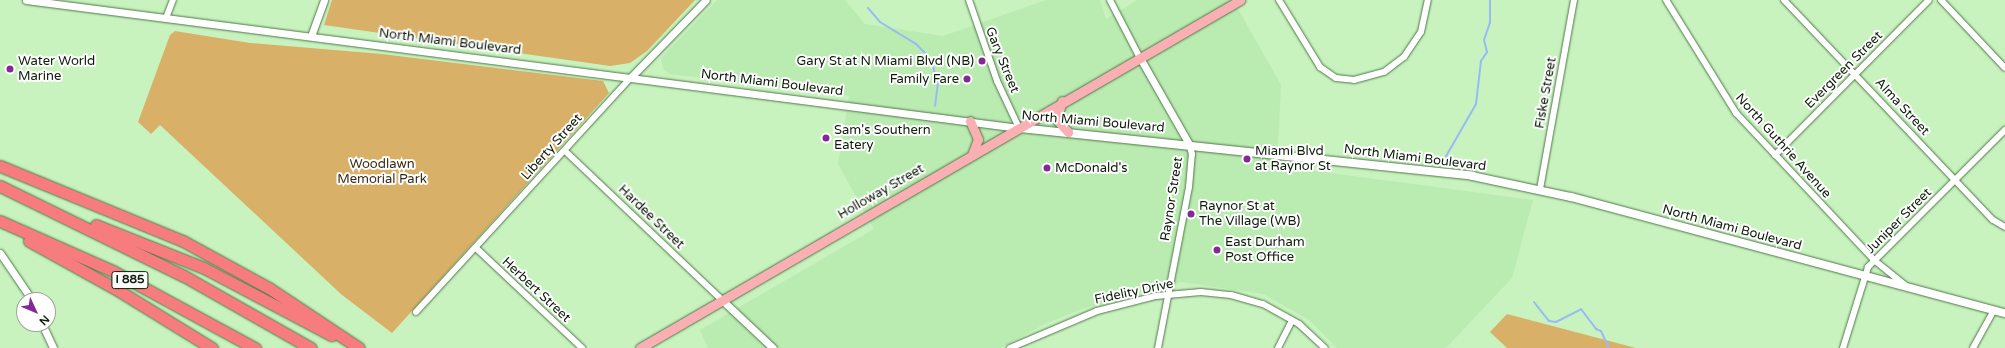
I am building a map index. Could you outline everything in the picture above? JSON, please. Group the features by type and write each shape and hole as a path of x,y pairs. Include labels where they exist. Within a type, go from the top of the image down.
{"highway":[{"path":"0,166 183,241 269,288 359,348"},
{"name":"I 885","path":"0,186 184,276 311,348"},
{"path":"37,203 174,255 263,298 353,348"},
{"name":"I 885","path":"0,222 113,271 255,348"},
{"path":"0,226 116,289 212,348"}],"main road":[{"name":"Holloway Street","path":"640,348 1019,128 1062,101 1240,0"},
{"path":"1062,101 1056,119 1068,132"},
{"path":"970,121 978,139 972,155"},
{"name":"North Miami Boulevard","path":"1019,128 1188,144 1447,172 1540,190 2005,313"}],"street":[{"name":"North Miami Boulevard","path":"26,0 1019,128"},
{"path":"166,18 173,0"},
{"path":"311,36 324,0"},
{"name":"Liberty Street","path":"416,312 565,151 631,77 706,0"},
{"name":"Gary Street","path":"969,0 997,81 1019,128"},
{"name":"Raynor Street","path":"1110,0 1192,154 1189,187 1158,348"},
{"path":"1279,0 1320,67 1336,78 1354,80 1384,72 1404,57 1421,32 1428,0"},
{"name":"Fiske Street","path":"1540,190 1574,0"},
{"name":"North Guthrie Avenue","path":"1666,0 1722,94 1774,156 1874,260 1907,288"},
{"name":"Alma Street","path":"1784,0 1955,180 2005,227"},
{"name":"Evergreen Street","path":"1774,156 1929,0"},
{"path":"1941,0 2005,68"},
{"name":"Juniper Street","path":"1843,348 1864,275 1874,260 2005,130"},
{"name":"Hardee Street","path":"565,151 722,300"},
{"name":"Herbert Street","path":"476,248 582,348"},
{"path":"0,253 27,292"},
{"name":"Fidelity Drive","path":"1010,348 1020,346 1081,316 1168,294 1231,295 1255,301 1292,320 1325,348"},
{"path":"722,300 773,348"},
{"path":"1973,348 1994,310"},
{"path":"1278,348 1292,320"},
{"path":"46,332 53,348"}],"shaded area":[{"path":"717,0 845,0 865,24 943,36 1046,0 1100,0 1106,19 1137,0 1233,0 1281,85 1277,166 1533,200 1512,278 1446,348 1337,348 1309,320 1263,294 1181,282 1082,309 1045,324 1001,348 708,348 700,330 874,229 838,164 849,96 670,74 663,69 661,58"}],"green space":[{"path":"332,0 695,0 647,51 630,63 610,66 324,25"},
{"name":"Woodlawn Memorial Park","path":"175,31 250,43 382,54 603,81 609,93 392,333 342,295 160,125 151,134 138,122 170,35"},
{"path":"1507,314 1636,348 1507,348 1490,332"}],"waterway":[{"path":"1445,158 1476,104 1481,61 1487,52 1484,40 1490,23 1490,0"},
{"path":"868,8 880,22 916,44 930,58 938,82 935,106"},
{"path":"1534,302 1549,321 1556,322 1581,309 1596,329 1601,331 1609,348"}],"place":[{"name":"Gary St at N Miami Blvd (NB)","path":"982,61"},
{"name":"Water World Marine","path":"10,69"},
{"name":"Family Fare","path":"967,79"},
{"name":"Sam's Southern Eatery","path":"826,138"},
{"name":"Miami Blvd at Raynor St","path":"1247,159"},
{"name":"McDonald's","path":"1047,168"},
{"name":"Raynor St at The Village (WB)","path":"1191,214"},
{"name":"East Durham Post Office","path":"1217,250"}]}
